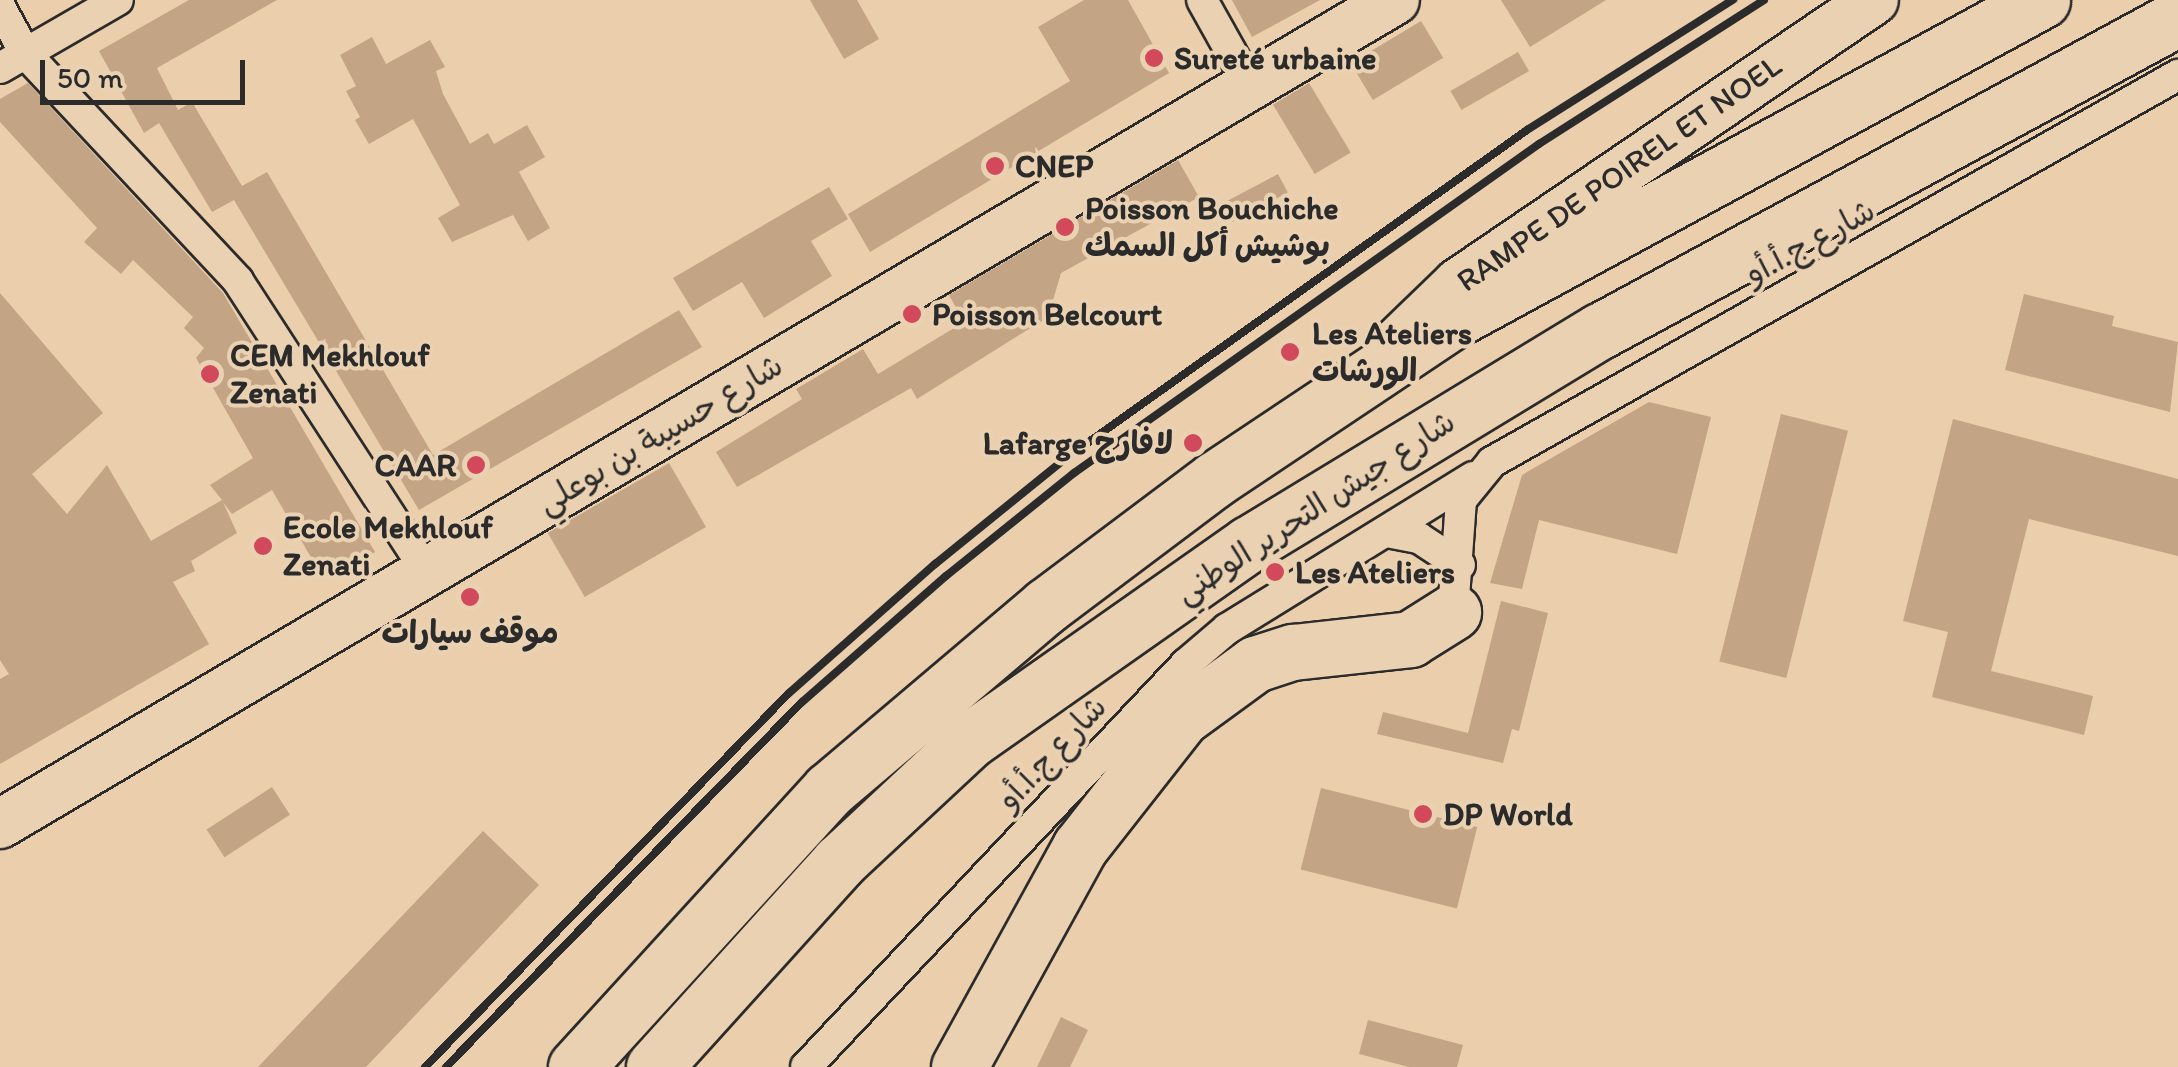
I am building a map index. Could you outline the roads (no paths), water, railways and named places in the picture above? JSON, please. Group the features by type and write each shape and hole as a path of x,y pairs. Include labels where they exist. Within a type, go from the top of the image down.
{"highway":[{"path":"576,1067 829,790 925,704 1122,548 1380,363 2042,0"},
{"name":"شارع جيش التحرير الوطني","path":"654,1067 839,862 970,740 1233,556 1600,331 2178,18"},
{"path":"958,1067 1080,848 1181,718 1225,681 1293,652 1410,639 1456,589"}],"main road":[{"name":"شارع حسيبة بن بوعلي","path":"0,824 1395,0"},
{"name":"RAMPE DE POIREL ET NOEL","path":"1380,363 1418,316 1458,283 1874,0"}],"street":[{"path":"12,61 118,0"},
{"path":"1202,0 1234,96"},
{"path":"0,6 12,61 238,282 427,572"},
{"name":"شارع ج.أ.أو","path":"806,1067 1186,664 1227,629 1387,532 1548,426 2178,75"},
{"path":"1456,589 1459,511 1477,474"},
{"path":"1387,532 1420,538 1456,589"}],"railway":[{"path":"425,1067 789,693 935,564 1062,461 1527,130 1733,0"},
{"path":"446,1067 802,702 946,576 1074,473 1539,144 1764,0"}],"place":[{"name":"Sureté urbaine","path":"1154,58"},
{"name":"CNEP","path":"995,166"},
{"name":"Poisson Bouchiche بوشيش أكل السمك","path":"1065,227"},
{"name":"Poisson Belcourt","path":"912,314"},
{"name":"Les Ateliers الورشات","path":"1290,352"},
{"name":"CEM Mekhlouf Zenati","path":"210,374"},
{"name":"Lafarge لافارج","path":"1193,443"},
{"name":"CAAR","path":"476,465"},
{"name":"Ecole Mekhlouf Zenati","path":"263,546"},
{"name":"Les Ateliers","path":"1275,572"},
{"name":"موقف سيارات","path":"470,597"},
{"name":"DP World","path":"1423,814"}]}
